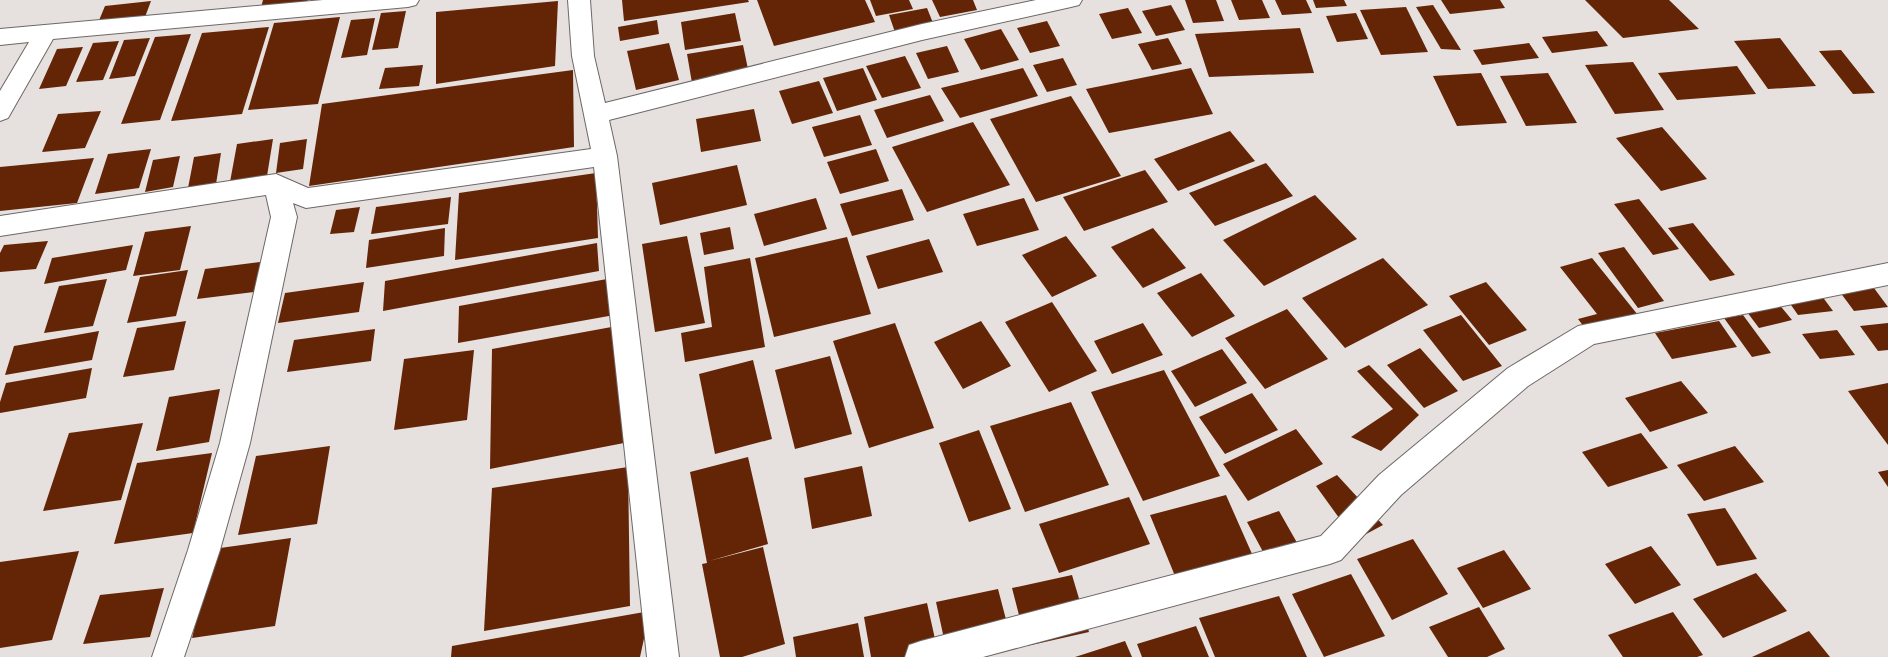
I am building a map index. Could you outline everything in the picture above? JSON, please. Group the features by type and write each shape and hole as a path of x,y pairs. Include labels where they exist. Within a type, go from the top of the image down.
{"street":[{"path":"0,37 408,0"},
{"path":"578,0 583,56 605,156 663,657"},
{"path":"597,114 922,32 1071,0"},
{"path":"0,112 46,32"},
{"path":"0,226 276,184 306,198 605,156"},
{"path":"168,657 204,550 235,443 284,217 276,184"},
{"path":"921,657 1330,549 1390,485 1518,377 1588,334 1888,274"}],"building":[{"path":"263,0 308,0 305,10 259,15"},
{"path":"622,0 748,0 749,2 624,21"},
{"path":"757,0 865,0 875,22 774,46"},
{"path":"870,0 909,0 913,9 876,16"},
{"path":"932,0 973,0 977,10 940,17"},
{"path":"1185,0 1216,0 1224,21 1193,23"},
{"path":"1231,0 1262,0 1270,18 1239,20"},
{"path":"1275,0 1306,0 1312,13 1282,15"},
{"path":"1313,0 1344,0 1347,6 1316,8"},
{"path":"1441,0 1500,0 1505,8 1450,14"},
{"path":"1585,0 1669,0 1699,29 1623,38"},
{"path":"151,1 142,25 95,30 105,6"},
{"path":"558,1 555,66 436,84 436,12"},
{"path":"1171,5 1185,30 1156,36 1142,11"},
{"path":"1433,5 1461,50 1441,49 1416,7"},
{"path":"1406,7 1428,52 1381,55 1360,10"},
{"path":"927,8 935,28 896,35 889,15"},
{"path":"1128,8 1142,33 1112,39 1099,14"},
{"path":"406,11 398,48 372,50 381,13"},
{"path":"735,13 741,41 685,50 681,22"},
{"path":"1356,13 1368,39 1337,42 1326,16"},
{"path":"340,17 318,104 248,110 274,23"},
{"path":"375,18 367,55 341,58 351,20"},
{"path":"657,20 659,34 620,41 618,27"},
{"path":"1047,21 1060,46 1030,53 1017,28"},
{"path":"269,27 242,114 171,121 202,33"},
{"path":"1300,28 1314,73 1209,77 1195,34"},
{"path":"1001,29 1019,60 981,70 964,39"},
{"path":"1597,31 1608,46 1552,53 1542,37"},
{"path":"191,34 160,120 121,124 155,37"},
{"path":"150,38 135,76 109,79 124,40"},
{"path":"1168,38 1182,64 1152,70 1138,44"},
{"path":"1780,38 1816,86 1768,89 1734,41"},
{"path":"119,41 103,80 76,82 93,43"},
{"path":"669,43 679,80 636,90 627,51"},
{"path":"1529,43 1539,58 1482,65 1473,50"},
{"path":"743,45 749,74 692,83 687,54"},
{"path":"947,46 959,72 928,79 916,53"},
{"path":"83,47 66,86 39,89 57,49"},
{"path":"1841,50 1875,93 1853,94 1819,51"},
{"path":"905,56 921,88 882,98 866,66"},
{"path":"1063,58 1077,85 1047,92 1033,65"},
{"path":"1633,62 1664,110 1615,114 1585,65"},
{"path":"423,65 419,86 379,89 385,68"},
{"path":"1737,66 1756,94 1677,100 1658,73"},
{"path":"863,68 877,100 837,111 823,78"},
{"path":"1023,68 1038,96 960,118 941,88"},
{"path":"1191,68 1213,114 1109,133 1086,89"},
{"path":"573,70 574,147 309,186 322,104"},
{"path":"1481,73 1507,123 1457,126 1433,76"},
{"path":"1548,73 1577,123 1526,126 1500,76"},
{"path":"819,81 833,113 792,124 779,91"},
{"path":"930,95 944,121 887,138 874,110"},
{"path":"1071,96 1121,176 1036,202 990,119"},
{"path":"754,109 761,141 701,152 696,119"},
{"path":"101,111 85,148 42,152 58,114"},
{"path":"860,115 872,145 824,157 812,127"},
{"path":"973,122 1010,185 927,212 892,147"},
{"path":"1662,127 1707,179 1661,191 1616,138"},
{"path":"1230,131 1255,161 1178,191 1154,159"},
{"path":"273,139 267,176 230,182 237,144"},
{"path":"307,139 303,169 276,173 280,143"},
{"path":"151,149 139,188 95,194 108,154"},
{"path":"876,149 889,181 840,194 827,162"},
{"path":"221,153 216,184 188,188 194,157"},
{"path":"180,156 173,187 145,192 153,160"},
{"path":"94,158 77,203 0,211 0,167"},
{"path":"1266,163 1293,196 1215,226 1189,193"},
{"path":"737,165 747,205 660,225 652,183"},
{"path":"1145,170 1168,202 1084,231 1063,197"},
{"path":"596,173 598,238 455,260 459,193"},
{"path":"902,189 914,220 852,236 840,204"},
{"path":"1315,195 1357,239 1264,286 1223,240"},
{"path":"451,197 448,224 371,234 376,207"},
{"path":"816,198 827,229 764,246 754,214"},
{"path":"1024,198 1039,230 977,246 963,214"},
{"path":"1639,199 1679,249 1653,255 1614,204"},
{"path":"360,207 354,232 330,234 336,210"},
{"path":"1693,223 1735,275 1710,281 1668,228"},
{"path":"191,226 180,270 133,276 145,232"},
{"path":"730,227 734,249 704,255 700,233"},
{"path":"445,228 444,256 366,268 369,240"},
{"path":"1153,228 1186,268 1143,288 1111,247"},
{"path":"687,236 705,323 655,332 642,244"},
{"path":"1066,236 1097,276 1052,297 1022,255"},
{"path":"847,237 871,314 774,337 755,258"},
{"path":"929,239 943,272 878,289 866,256"},
{"path":"48,241 36,269 0,272 0,253 4,245"},
{"path":"597,243 599,271 383,311 385,281"},
{"path":"133,245 126,270 44,284 52,258"},
{"path":"1624,247 1664,301 1638,308 1598,253"},
{"path":"750,258 765,347 685,362 681,333 712,327 704,267"},
{"path":"1383,258 1428,305 1345,348 1302,298"},
{"path":"1592,258 1646,325 1594,340 1578,319 1597,314 1560,267"},
{"path":"284,259 278,289 197,299 205,269"},
{"path":"188,270 176,316 127,323 140,277"},
{"path":"1201,273 1235,316 1192,337 1157,293"},
{"path":"618,277 620,314 458,343 459,306"},
{"path":"107,279 93,326 44,333 59,286"},
{"path":"364,282 359,312 278,323 285,293"},
{"path":"1486,282 1527,330 1489,345 1449,296"},
{"path":"1871,284 1888,307 1854,311 1837,288"},
{"path":"1816,288 1833,311 1798,315 1782,292"},
{"path":"1773,297 1792,320 1759,328 1741,304"},
{"path":"1052,302 1097,371 1049,392 1005,322"},
{"path":"1287,309 1328,359 1265,389 1225,338"},
{"path":"1461,315 1502,366 1463,381 1423,330"},
{"path":"1743,315 1771,353 1752,357 1724,318"},
{"path":"186,321 174,370 123,377 137,328"},
{"path":"981,321 1011,366 963,389 934,342"},
{"path":"1719,321 1737,347 1672,359 1655,333"},
{"path":"895,323 934,428 869,448 833,341"},
{"path":"1143,323 1163,355 1112,374 1094,341"},
{"path":"1888,323 1888,350 1878,351 1860,326"},
{"path":"617,326 624,443 490,469 492,349"},
{"path":"375,329 371,361 287,372 294,340"},
{"path":"1837,330 1855,355 1820,359 1802,334"},
{"path":"99,331 92,360 5,375 14,346"},
{"path":"1420,348 1458,391 1424,408 1387,365"},
{"path":"1222,349 1247,383 1195,407 1171,371"},
{"path":"474,350 467,420 394,430 404,359"},
{"path":"830,356 852,434 795,449 775,370"},
{"path":"753,360 772,439 715,454 699,374"},
{"path":"1369,365 1419,415 1381,451 1351,437 1393,409 1357,371"},
{"path":"92,368 86,398 0,413 0,402 6,383"},
{"path":"1164,370 1220,476 1143,501 1091,392"},
{"path":"1681,381 1708,413 1650,432 1625,398"},
{"path":"1888,383 1888,445 1848,391"},
{"path":"220,389 209,442 156,451 169,397"},
{"path":"1252,393 1278,430 1225,454 1199,417"},
{"path":"1071,402 1109,485 1025,512 990,426"},
{"path":"143,423 121,500 43,511 69,433"},
{"path":"1296,429 1323,464 1248,501 1223,464"},
{"path":"979,430 1011,509 969,522 939,443"},
{"path":"1641,433 1668,468 1608,487 1582,452"},
{"path":"330,446 317,524 238,535 256,456"},
{"path":"1735,446 1764,482 1704,501 1677,465"},
{"path":"212,453 193,533 114,544 137,463"},
{"path":"748,457 768,544 709,561 763,547 785,644 742,657 720,657 702,564 707,563 690,472"},
{"path":"862,466 872,516 812,529 804,478"},
{"path":"628,467 630,606 484,631 492,488"},
{"path":"1888,470 1888,487 1878,472"},
{"path":"1337,475 1383,525 1355,540 1316,486"},
{"path":"1226,495 1260,572 1182,593 1150,515"},
{"path":"1129,497 1150,544 1059,573 1039,524"},
{"path":"1725,508 1757,559 1717,566 1687,514"},
{"path":"1279,511 1308,562 1275,574 1247,522"},
{"path":"291,538 275,626 192,638 213,549"},
{"path":"1413,539 1448,594 1392,620 1357,559"},
{"path":"1651,546 1681,585 1635,604 1605,564"},
{"path":"1504,550 1531,589 1483,608 1457,568"},
{"path":"79,551 52,640 0,648 0,562"},
{"path":"1756,573 1787,611 1723,638 1693,599"},
{"path":"1351,574 1385,636 1324,657 1292,594"},
{"path":"1072,575 1089,632 1027,646 1012,588"},
{"path":"164,588 150,637 83,644 100,595"},
{"path":"998,589 1013,646 966,657 948,657 936,602"},
{"path":"1279,596 1307,657 1215,657 1199,618"},
{"path":"927,603 939,657 871,657 864,617"},
{"path":"1479,607 1505,649 1487,657 1448,657 1429,627"},
{"path":"650,611 640,657 451,657 452,646"},
{"path":"1673,612 1703,655 1697,657 1623,657 1608,635"},
{"path":"858,623 864,657 796,657 793,637"},
{"path":"1196,626 1209,657 1142,657 1137,644"},
{"path":"1809,631 1830,657 1752,657"},
{"path":"1125,641 1132,657 1075,657"}]}
